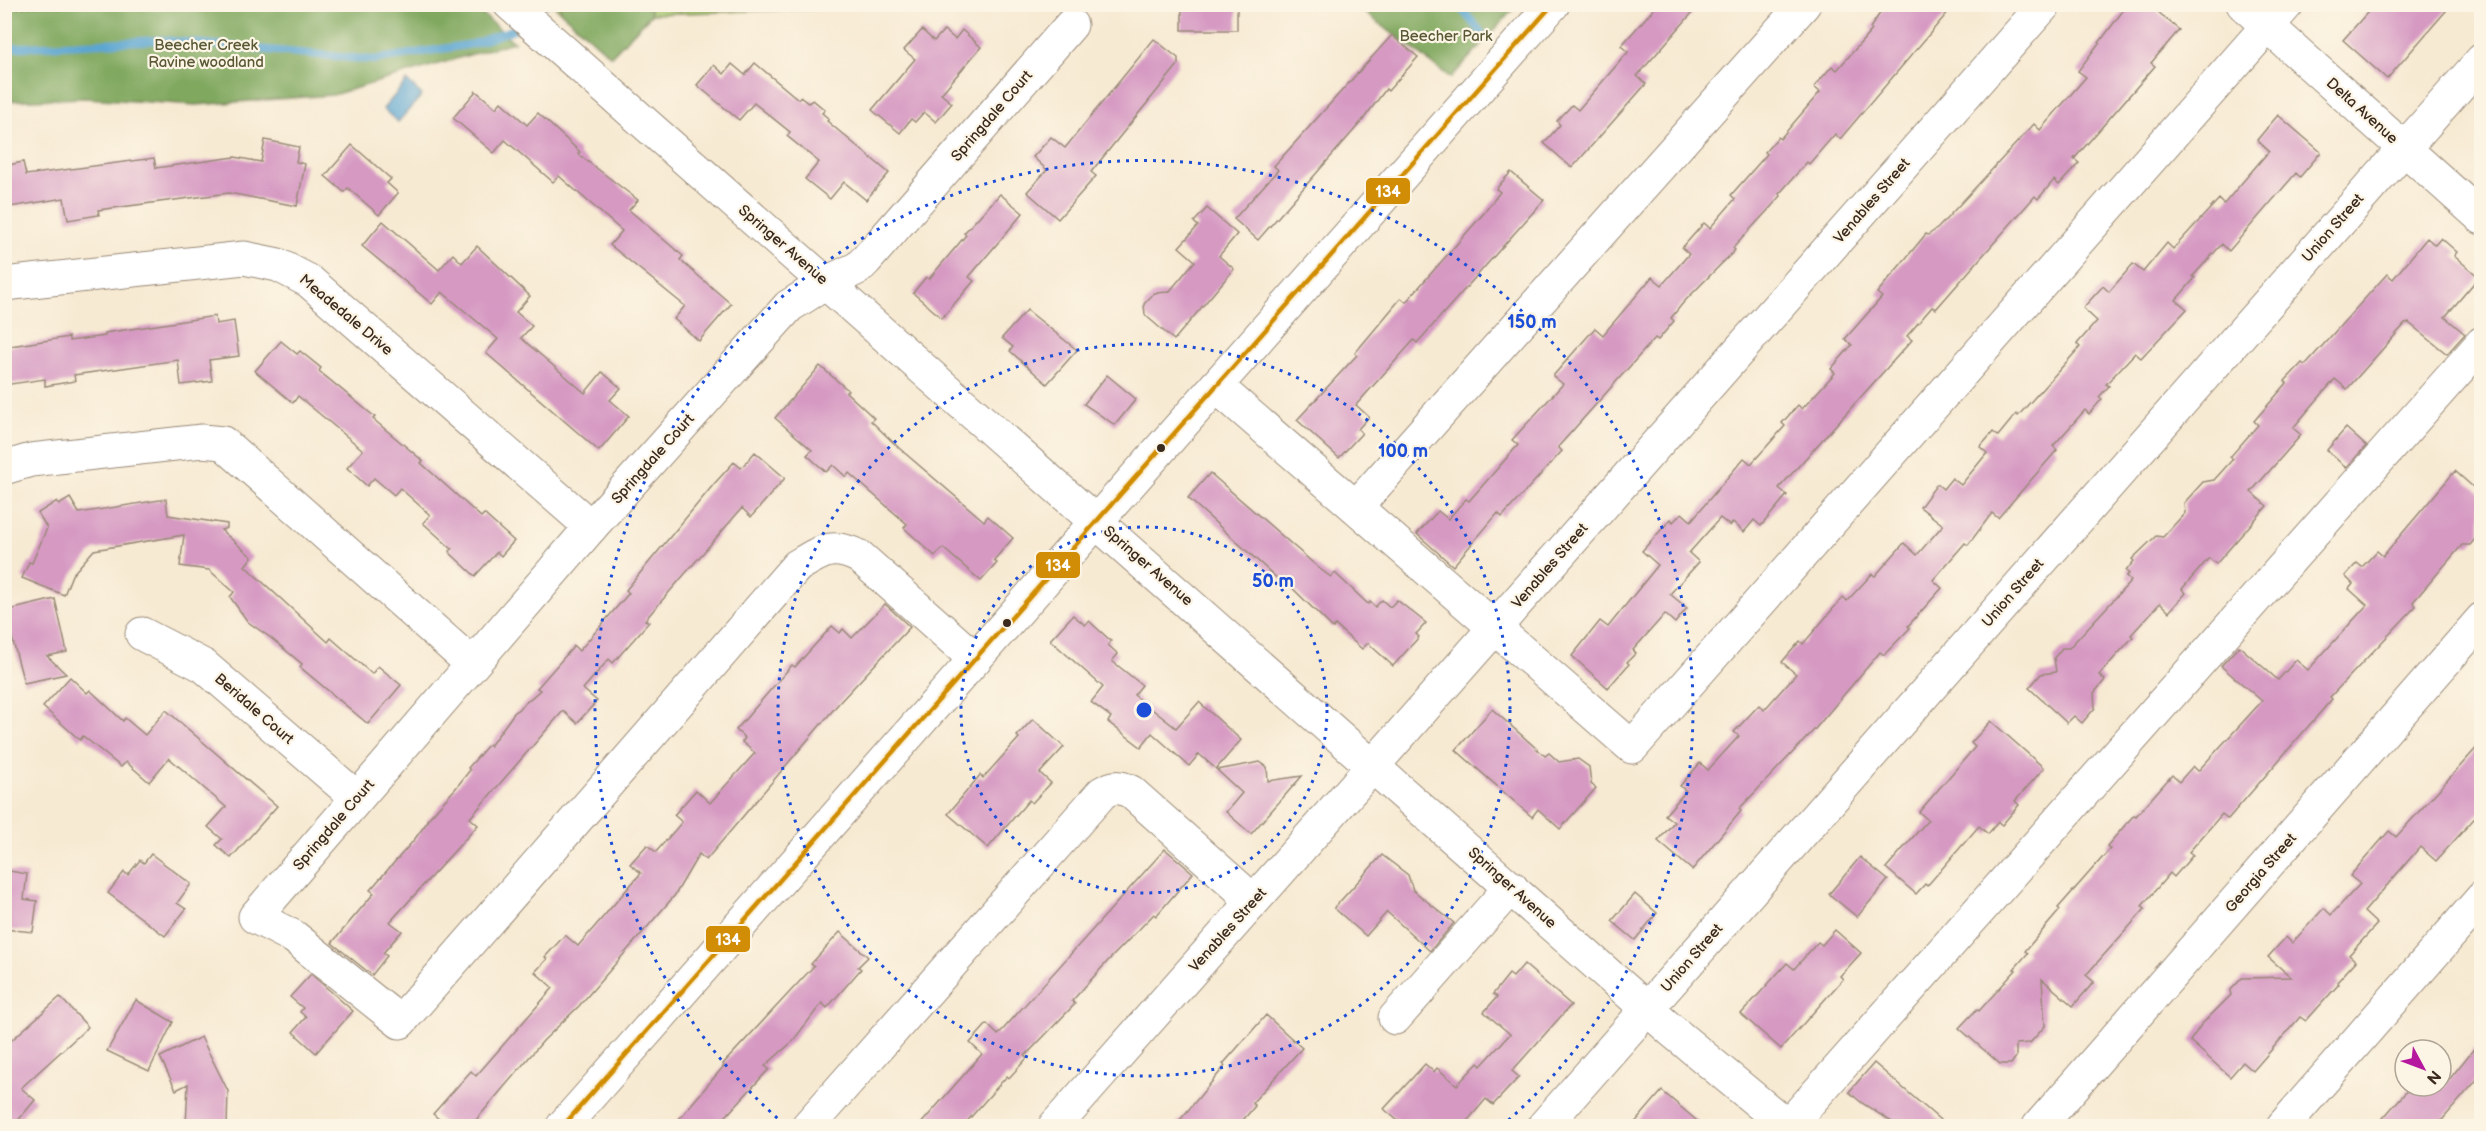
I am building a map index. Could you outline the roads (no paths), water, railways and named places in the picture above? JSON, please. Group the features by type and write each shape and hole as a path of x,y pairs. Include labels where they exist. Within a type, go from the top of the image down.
{"street":[{"name":"Springer Avenue","path":"510,4 1648,1009 1788,1126"},
{"path":"562,1126 1553,4"},
{"path":"1356,507 1804,4"},
{"name":"Venables Street","path":"1054,1126 1375,767 2045,4"},
{"name":"Delta Avenue","path":"2243,4 2278,15 2404,148 2481,218"},
{"path":"1216,386 1632,747 2278,15"},
{"name":"Springdale Court","path":"975,659 860,557 844,549 824,550 797,566 400,1022 294,937 255,917 591,527 789,306 826,283 858,268 1071,25"},
{"name":"Union Street","path":"1544,1126 2481,60"},
{"name":"Meadedale Drive","path":"4,284 244,258 278,264 309,280 591,527"},
{"path":"1788,1126 2481,343"},
{"path":"4,468 43,458 202,441 223,443 472,664"},
{"name":"Georgia Street","path":"2039,1126 2481,619"},
{"name":"Beridale Court","path":"142,634 204,666 357,798"},
{"path":"808,1126 1094,801 1112,787 1122,787 1131,792 1239,888 1250,905"},
{"path":"1395,1018 1511,887"},
{"path":"2283,1126 2481,898"}],"water":[{"path":"407,81 422,95 398,122 383,109"}],"waterway":[{"path":"1457,4 1483,34"},
{"path":"4,48 162,40 373,60 473,44 523,26"}],"park label":[{"name":"Beecher Park","path":"1446,36"},
{"name":"Beecher Creek Ravine woodland","path":"206,54"}]}
